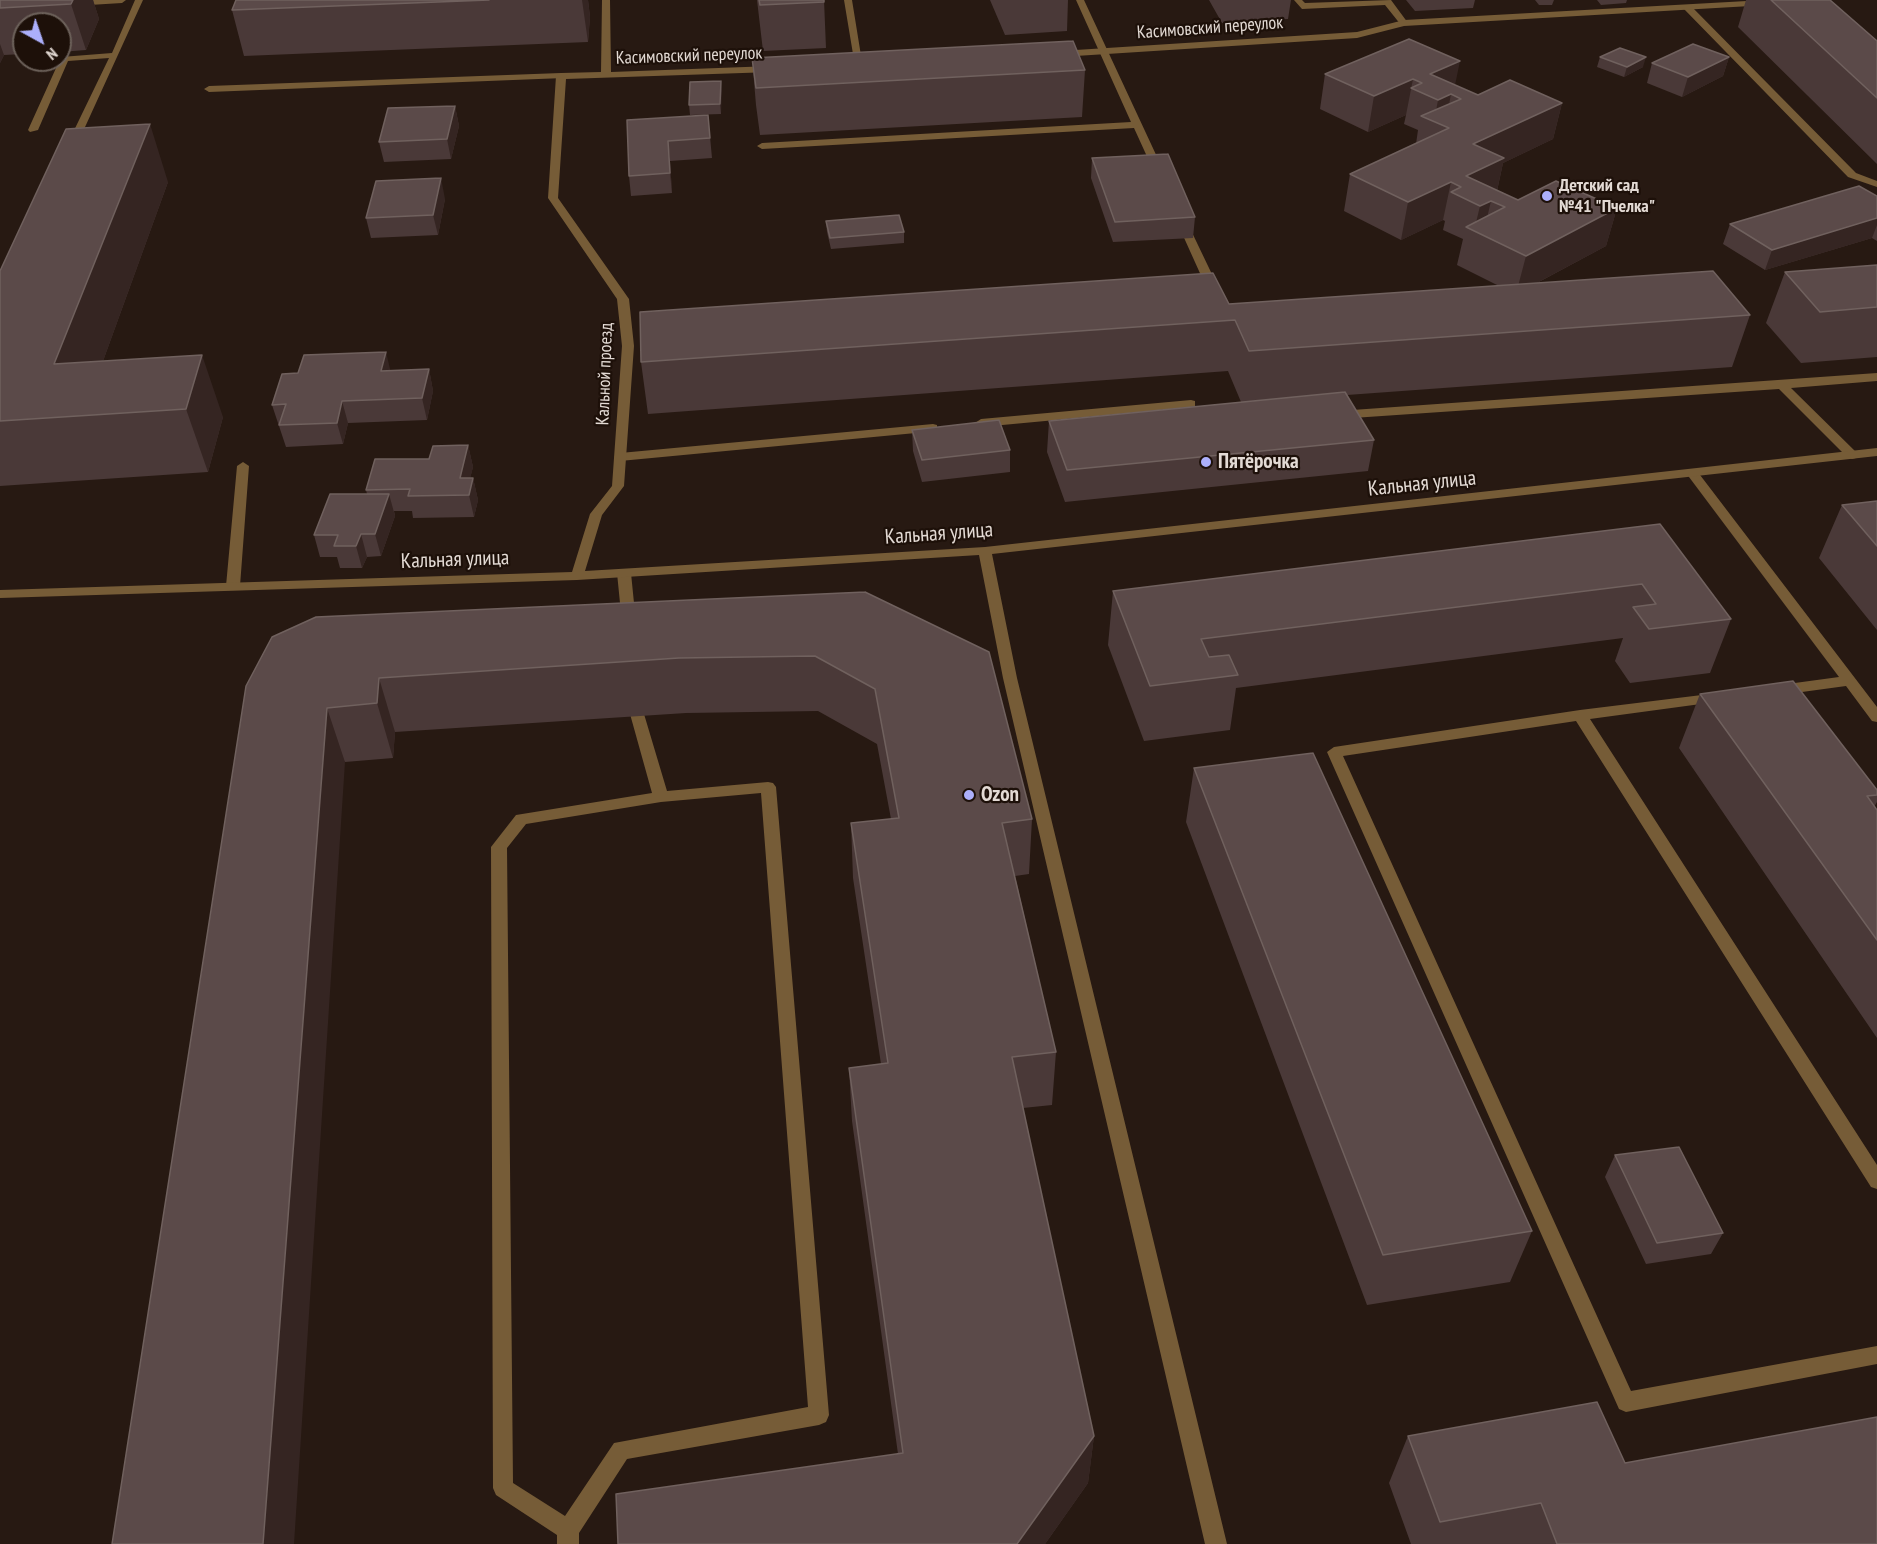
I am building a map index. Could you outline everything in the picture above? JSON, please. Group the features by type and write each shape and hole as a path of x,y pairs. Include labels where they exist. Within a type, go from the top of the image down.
{"street":[{"path":"63,3 123,0"},
{"path":"64,160 139,0"},
{"name":"Касимовский переулок","path":"606,0 606,76"},
{"path":"848,0 860,66"},
{"path":"1080,0 1166,187"},
{"path":"1298,0 1302,6 1387,1 1404,23"},
{"name":"Касимовский переулок","path":"1046,55 1357,35 1404,23 1778,2"},
{"path":"1687,6 1852,175 1877,184"},
{"path":"33,130 64,59 115,55"},
{"path":"848,66 872,65"},
{"name":"Касимовский переулок","path":"209,89 780,69"},
{"name":"Кальной проезд","path":"561,76 553,198 623,299 634,346 618,486 596,514 577,576"},
{"path":"762,146 1137,125"},
{"path":"1175,207 1213,298"},
{"path":"1329,416 1877,377"},
{"path":"1782,385 1852,455"},
{"path":"965,425 1191,404"},
{"path":"620,457 941,427"},
{"name":"Кальная улица","path":"0,594 577,576 986,551 1877,452"},
{"path":"233,586 243,466"},
{"path":"1693,474 1877,717"},
{"path":"986,551 1010,678 1216,1544"},
{"path":"624,573 632,636"},
{"path":"1767,692 1849,681"},
{"path":"1732,696 1580,715 1334,752 1626,1402 1877,1355"},
{"path":"637,714 661,796"},
{"path":"1580,715 1877,1181"},
{"path":"768,787 819,1414 621,1450 568,1537 503,1488 499,847 521,819 661,796 768,787"}],"building":[{"path":"0,0 73,0 71,4 0,8"},
{"path":"236,0 489,0 232,10"},
{"path":"759,0 824,0 824,2 760,5"},
{"path":"1771,0 1830,0 1877,41 1877,98"},
{"path":"1409,39 1460,61 1430,74 1478,95 1510,80 1562,103 1473,144 1504,158 1466,176 1518,200 1556,181 1617,208 1526,256 1466,227 1505,207 1491,201 1480,206 1451,192 1461,187 1451,182 1408,202 1350,174 1449,128 1421,116 1461,99 1451,94 1438,100 1411,88 1422,83 1413,79 1374,96 1325,74"},
{"path":"1073,41 1085,70 756,88 752,58"},
{"path":"1693,44 1729,57 1688,77 1652,63"},
{"path":"1620,48 1646,57 1627,67 1600,57"},
{"path":"721,81 720,104 689,105 690,82"},
{"path":"455,106 447,139 379,142 388,108"},
{"path":"708,115 710,138 668,141 670,173 629,176 627,120"},
{"path":"150,124 54,364 202,355 186,409 0,421 0,271 66,129"},
{"path":"1168,154 1195,217 1115,222 1092,158"},
{"path":"441,178 433,215 366,218 376,181"},
{"path":"1859,186 1877,196 1877,218 1772,250 1730,224"},
{"path":"899,215 904,232 830,238 826,221"},
{"path":"1877,265 1877,307 1820,312 1785,272"},
{"path":"1713,271 1750,315 1249,351 1235,320 641,362 640,312 1213,273 1229,304"},
{"path":"386,352 381,371 429,369 422,398 342,401 337,423 279,425 286,404 272,405 282,374 298,373 304,355"},
{"path":"1345,392 1374,440 1067,470 1049,421"},
{"path":"999,420 1010,450 922,460 912,430"},
{"path":"468,445 460,478 473,478 469,495 408,496 410,489 366,490 375,459 429,459 433,446"},
{"path":"330,494 389,494 375,534 361,534 356,546 334,546 338,535 314,535"},
{"path":"1877,501 1877,546 1842,505"},
{"path":"1660,524 1731,619 1649,629 1633,607 1656,604 1642,584 1201,639 1209,657 1229,655 1238,675 1150,686 1113,591"},
{"path":"865,592 989,652 1032,819 1002,823 1056,1052 1012,1057 1094,1436 1017,1544 618,1544 616,1494 903,1453 849,1068 888,1063 851,823 899,818 875,689 815,656 679,658 379,678 377,703 327,708 263,1544 112,1544 246,686 272,637 316,617"},
{"path":"1793,681 1877,790 1877,795 1867,796 1877,810 1877,940 1700,694"},
{"path":"1313,753 1532,1231 1383,1255 1194,768"},
{"path":"1679,1147 1723,1233 1657,1243 1615,1155"},
{"path":"1597,1402 1625,1463 1877,1417 1877,1544 1557,1544 1541,1503 1440,1522 1408,1436"}],"place":[{"name":"Детский сад №41 \"Пчелка\"","path":"1547,196"},
{"name":"Пятёрочка","path":"1206,462"},
{"name":"Ozon","path":"969,795"}]}
